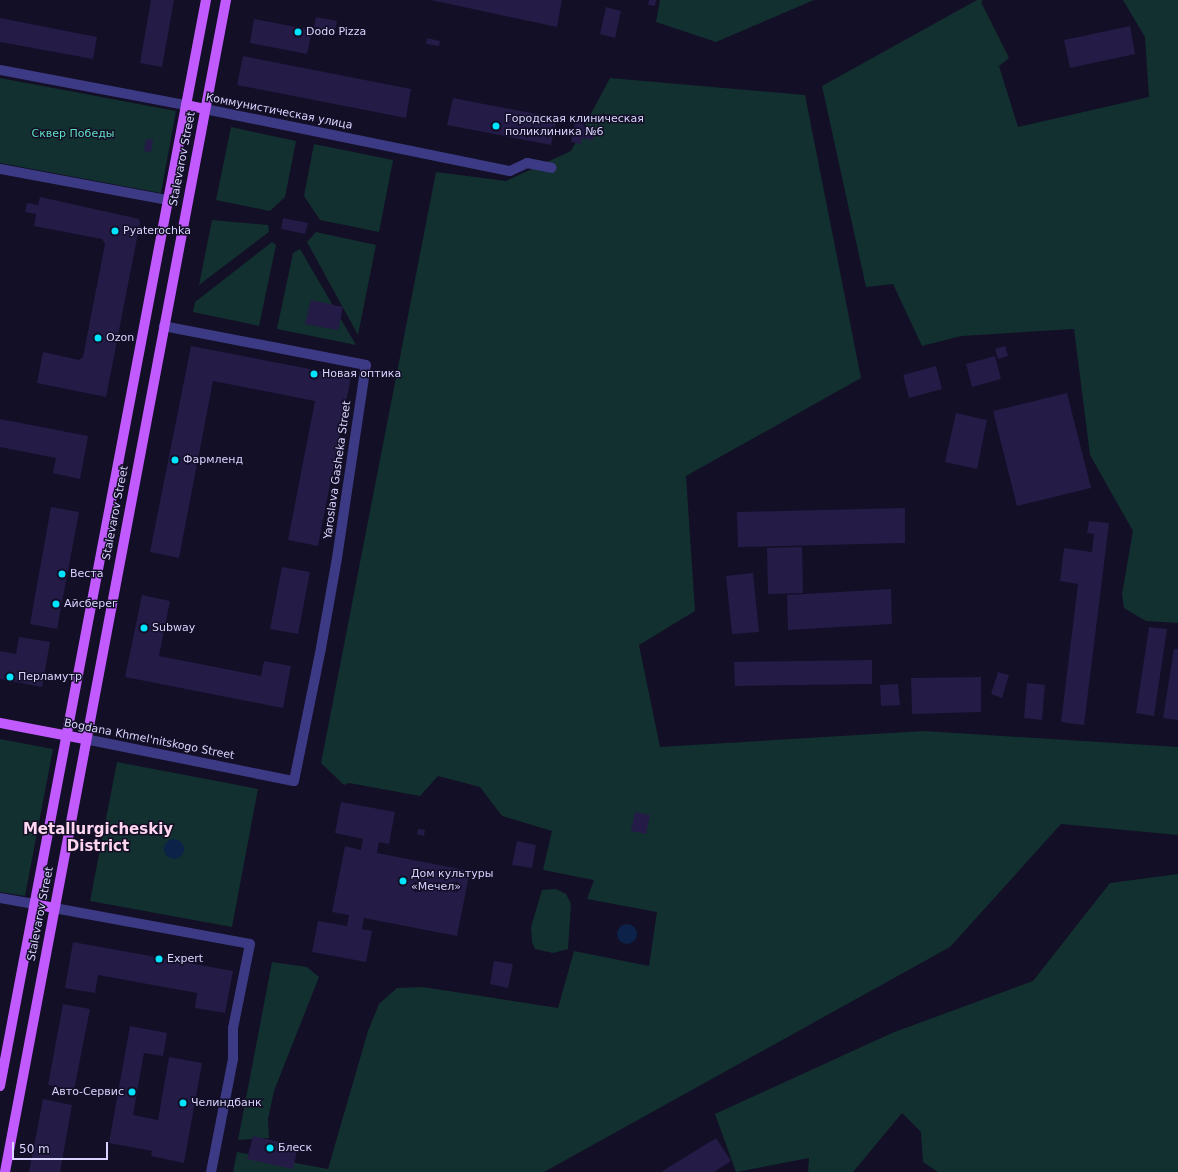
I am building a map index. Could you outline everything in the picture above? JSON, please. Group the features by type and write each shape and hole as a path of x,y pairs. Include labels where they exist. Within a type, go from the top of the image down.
{"main road":[{"name":"Stalevarov Street","path":"0,1086 206,0"},
{"name":"Stalevarov Street","path":"5,1172 85,739 226,0"},
{"name":"Коммунистическая улица","path":"186,105 205,110"},
{"name":"Bogdana Khmel'nitskogo Street","path":"0,723 85,739"},
{"path":"34,904 54,908"}],"street":[{"name":"Коммунистическая улица","path":"0,70 186,105"},
{"name":"Коммунистическая улица","path":"205,110 510,171 527,163 552,168"},
{"path":"0,169 168,200"},
{"name":"Yaroslava Gasheka Street","path":"164,326 366,365 337,558 294,781"},
{"name":"Bogdana Khmel'nitskogo Street","path":"85,739 294,781"},
{"path":"0,898 34,904"},
{"path":"54,908 250,944 233,1028 233,1059 211,1172"}],"green space":[{"path":"660,0 814,0 716,42 656,22"},
{"path":"977,0 983,0 981,2 1009,58 999,66 1018,127 1149,97 1145,37 1123,0 1178,0 1178,623 1146,621 1124,608 1122,594 1133,531 1090,455 1074,329 961,336 922,346 893,284 866,287 822,86"},
{"name":"Сквер Победы","path":"0,78 176,111 161,193 0,163"},
{"path":"610,78 805,95 861,378 686,476 695,611 639,645 660,747 924,731 1178,747 1178,835 1061,824 950,947 544,1172 233,1172 237,1152 328,1169 368,1031 379,1004 397,988 423,987 558,1008 574,951 649,966 657,912 587,899 594,880 543,870 552,831 502,816 480,787 438,776 420,796 349,783 344,785 321,763 436,172 506,181 571,151"},
{"path":"231,127 296,141 285,197 270,211 216,200"},
{"path":"314,144 393,160 379,232 320,220 304,196"},
{"path":"212,220 268,225 269,232 199,285"},
{"path":"316,232 376,245 358,335 307,242"},
{"path":"272,242 276,245 259,326 193,312 195,302"},
{"path":"300,249 356,345 277,329 293,253"},
{"path":"0,739 53,749 25,896 0,892"},
{"path":"117,762 258,789 232,927 90,901"},
{"path":"1178,874 1178,1172 938,1172 923,1162 921,1132 902,1113 853,1172 808,1172 809,1158 736,1172 715,1114 892,1033 1033,981 1110,883"},
{"path":"556,889 566,894 571,904 568,949 553,953 535,949 532,942 531,927 542,890"},
{"path":"272,962 307,967 319,977 274,1091 268,1119 269,1138 238,1140"}],"water":[{"path":"174,839 181,842 184,849 181,856 174,859 167,856 164,849 167,842"},
{"path":"627,924 634,927 637,934 634,941 627,944 620,941 617,934 620,927"}],"building":[{"path":"151,0 174,0 162,67 140,63"},
{"path":"431,0 562,0 557,27"},
{"path":"649,0 656,0 655,6 648,5"},
{"path":"606,7 621,11 615,38 600,34"},
{"path":"316,17 337,21 335,31 314,27"},
{"path":"0,18 97,37 93,59 0,42"},
{"path":"254,19 312,30 307,54 250,43"},
{"path":"1130,26 1135,54 1070,68 1064,40"},
{"path":"427,38 440,41 439,46 426,44"},
{"path":"243,56 411,89 406,118 237,85"},
{"path":"453,98 557,118 551,145 447,125"},
{"path":"576,117 585,120 584,126 595,128 593,140 582,138 581,144 571,142"},
{"path":"146,139 153,140 151,152 144,151"},
{"path":"40,197 139,219 140,223 106,397 37,383 43,352 79,360 83,357 105,244 102,239 34,226 36,214 25,212 27,203 38,205"},
{"path":"283,218 308,223 305,234 281,229"},
{"path":"311,300 343,307 338,330 305,324"},
{"path":"191,346 351,377 318,546 288,540 315,401 213,381 179,558 150,552"},
{"path":"1005,346 1008,356 998,359 995,349"},
{"path":"995,356 1001,379 972,387 966,364"},
{"path":"936,366 942,389 909,398 903,375"},
{"path":"1067,393 1091,488 1017,506 993,411"},
{"path":"956,413 987,420 977,469 945,462"},
{"path":"0,419 88,436 80,479 53,473 56,458 0,447"},
{"path":"51,507 79,512 57,629 30,624"},
{"path":"905,508 905,543 738,547 737,512"},
{"path":"1089,521 1109,523 1084,725 1061,722 1078,584 1060,581 1064,548 1092,552 1094,534 1087,533"},
{"path":"802,547 803,593 768,594 767,548"},
{"path":"282,567 310,572 298,634 270,629"},
{"path":"753,573 759,632 732,634 726,576"},
{"path":"891,589 892,624 788,630 787,595"},
{"path":"142,595 170,601 159,656 261,676 264,661 291,666 283,708 125,677"},
{"path":"1149,627 1167,629 1154,716 1136,713"},
{"path":"19,637 50,642 42,687 0,679 0,651 16,654"},
{"path":"1174,649 1178,649 1178,720 1163,718"},
{"path":"872,660 872,684 735,686 734,662"},
{"path":"998,672 1009,675 1002,698 991,694"},
{"path":"981,677 981,712 912,714 911,678"},
{"path":"1027,683 1045,685 1042,720 1024,718"},
{"path":"898,684 900,705 881,706 880,685"},
{"name":"Дом культуры «Мечел»","path":"341,802 395,812 389,844 379,842 377,853 470,871 457,936 364,918 362,929 372,931 366,962 312,952 318,921 347,926 349,915 332,912 345,846 361,850 363,839 335,833"},
{"path":"635,812 650,815 646,834 631,831"},
{"path":"418,829 425,830 424,836 417,834"},
{"path":"517,841 536,845 532,868 512,865"},
{"path":"73,942 233,971 225,1013 195,1008 197,993 98,975 95,993 65,988"},
{"path":"494,961 513,964 508,988 490,984"},
{"path":"63,1004 90,1009 74,1090 48,1085"},
{"path":"130,1026 167,1033 163,1056 144,1053 133,1115 158,1120 169,1057 202,1063 184,1163 151,1156 152,1151 109,1143"},
{"path":"43,1099 72,1105 60,1172 29,1172"},
{"path":"253,1136 298,1146 293,1169 247,1159"},
{"path":"716,1138 731,1161 714,1172 661,1172"}],"place":[{"name":"Dodo Pizza","path":"298,32"},
{"name":"Городская клиническая поликлиника №6","path":"496,126"},
{"name":"Pyaterochka","path":"115,231"},
{"name":"Ozon","path":"98,338"},
{"name":"Новая оптика","path":"314,374"},
{"name":"Фармленд","path":"175,460"},
{"name":"Веста","path":"62,574"},
{"name":"Айсберег","path":"56,604"},
{"name":"Subway","path":"144,628"},
{"name":"Перламутр","path":"10,677"},
{"name":"Дом культуры «Мечел»","path":"403,881"},
{"name":"Expert","path":"159,959"},
{"name":"Авто-Сервис","path":"132,1092"},
{"name":"Челиндбанк","path":"183,1103"},
{"name":"Блеск","path":"270,1148"}],"district":[{"name":"Metallurgicheskiy District","path":"98,838"}]}
